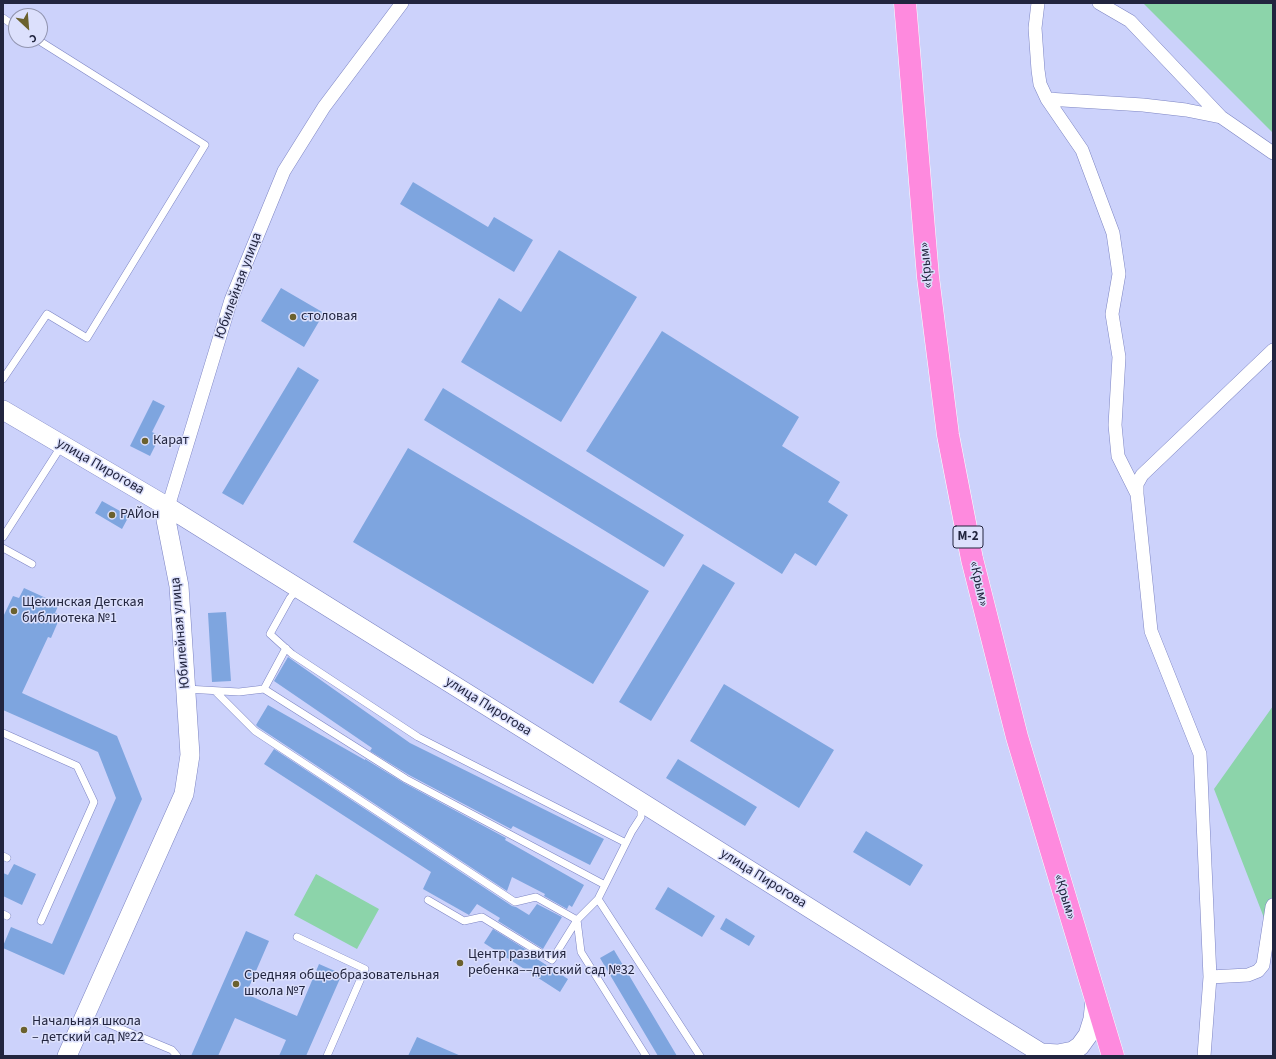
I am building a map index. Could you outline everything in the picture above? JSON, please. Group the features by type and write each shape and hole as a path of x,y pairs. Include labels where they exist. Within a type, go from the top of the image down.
{"highway":[{"name":"«Крым»","path":"905,3 928,277 948,435 972,559 1017,738 1113,1056"}],"street":[{"name":"Юбилейная улица","path":"67,1056 184,794 190,755 180,586 166,520 168,507 230,300 284,171 324,107 402,3"},
{"path":"1038,3 1035,28 1040,84 1047,100 1082,150 1113,233 1119,274 1112,314 1119,357 1115,425 1118,456 1137,494"},
{"path":"1100,3 1130,21 1221,117 1273,153"},
{"path":"1047,100 1143,105 1186,110 1221,117"},
{"path":"1204,1056 1210,976 1200,754 1151,631 1137,484 1142,475 1273,350"},
{"name":"улица Пирогова","path":"3,410 168,507 299,588 1044,1055"},
{"path":"1210,976 1248,975 1258,971 1263,965 1273,905"},
{"path":"1044,1055 1073,1051 1080,1046 1088,1035 1093,1019 1095,1000"},
{"path":"1095,1000 1124,1056"}],"lane":[{"path":"3,379 47,314 87,338 205,145 48,46"},
{"path":"3,537 62,445"},
{"path":"3,548 32,564"},
{"path":"299,588 290,598 270,634 292,654 418,737 626,843"},
{"path":"264,689 286,648"},
{"path":"186,689 239,692 264,689 406,779 605,885"},
{"path":"215,690 255,731 515,902 536,897 577,920"},
{"path":"3,733 77,766 94,802 42,921"},
{"path":"428,900 464,921 482,917 552,960 577,920 598,899 632,831 641,817 641,802"},
{"path":"598,899 700,1056"},
{"path":"577,920 581,952 646,1056"},
{"path":"297,937 365,969 327,1056"},
{"path":"102,1020 172,1050 177,1056"}],"green space":[{"path":"1143,3 1273,3 1273,133"},
{"path":"1273,706 1273,941 1214,789"},
{"path":"316,874 379,909 357,949 294,915"}],"building":[{"path":"413,182 488,227 494,217 533,240 514,272 400,204"},
{"path":"559,250 637,297 561,422 461,362 499,298 521,312"},
{"name":"столовая","path":"281,288 324,313 304,347 261,321"},
{"path":"662,331 799,417 782,446 840,482 828,502 848,515 816,566 795,553 782,574 586,451"},
{"path":"298,367 319,380 243,505 222,493"},
{"path":"443,388 684,535 664,567 424,420"},
{"path":"153,400 165,406 152,432 160,436 150,456 130,446"},
{"path":"408,448 649,591 593,684 353,542"},
{"name":"РАЙон","path":"102,501 129,516 122,529 95,513"},
{"path":"703,564 735,583 651,721 619,702"},
{"path":"24,588 59,604 55,613 61,615 51,638 48,637 22,693 117,736 142,799 64,975 3,948 3,946 11,927 52,944 116,798 98,752 3,710 3,617 13,596 19,598"},
{"path":"226,612 231,681 212,682 208,613"},
{"path":"288,657 410,743 604,839 590,865 513,826 511,829 409,775 370,751 372,748 274,681"},
{"path":"724,684 834,750 799,808 690,741"},
{"path":"268,705 365,759 404,783 506,838 505,840 584,885 572,907 569,905 567,909 544,896 545,894 512,877 507,891 258,727 256,725"},
{"path":"274,749 512,906 529,915 537,904 562,917 543,949 498,921 500,918 477,904 469,915 423,889 431,872 264,764"},
{"path":"678,759 757,807 745,826 666,778"},
{"path":"866,831 923,865 910,886 853,852"},
{"path":"14,864 36,874 22,905 3,896 3,873 8,875"},
{"path":"668,887 715,916 702,937 655,909"},
{"path":"726,918 755,936 749,946 720,929"},
{"path":"493,929 538,957 537,959 568,979 560,992 484,943"},
{"name":"Средняя общеобразовательная школа №7","path":"246,931 269,941 246,994 297,1016 319,964 342,974 306,1056 279,1056 286,1040 235,1018 218,1056 191,1056"},
{"path":"614,950 677,1056 658,1056 600,958"},
{"path":"417,1037 461,1056 408,1056"}],"place":[{"name":"столовая","path":"293,317"},
{"name":"Карат","path":"145,441"},
{"name":"РАЙон","path":"112,515"},
{"name":"Щекинская Детская библиотека №1","path":"14,611"},
{"name":"Центр развития ребенка––детский сад №32","path":"460,963"},
{"name":"Средняя общеобразовательная школа №7","path":"236,984"},
{"name":"Начальная школа – детский сад №22","path":"24,1030"}]}
